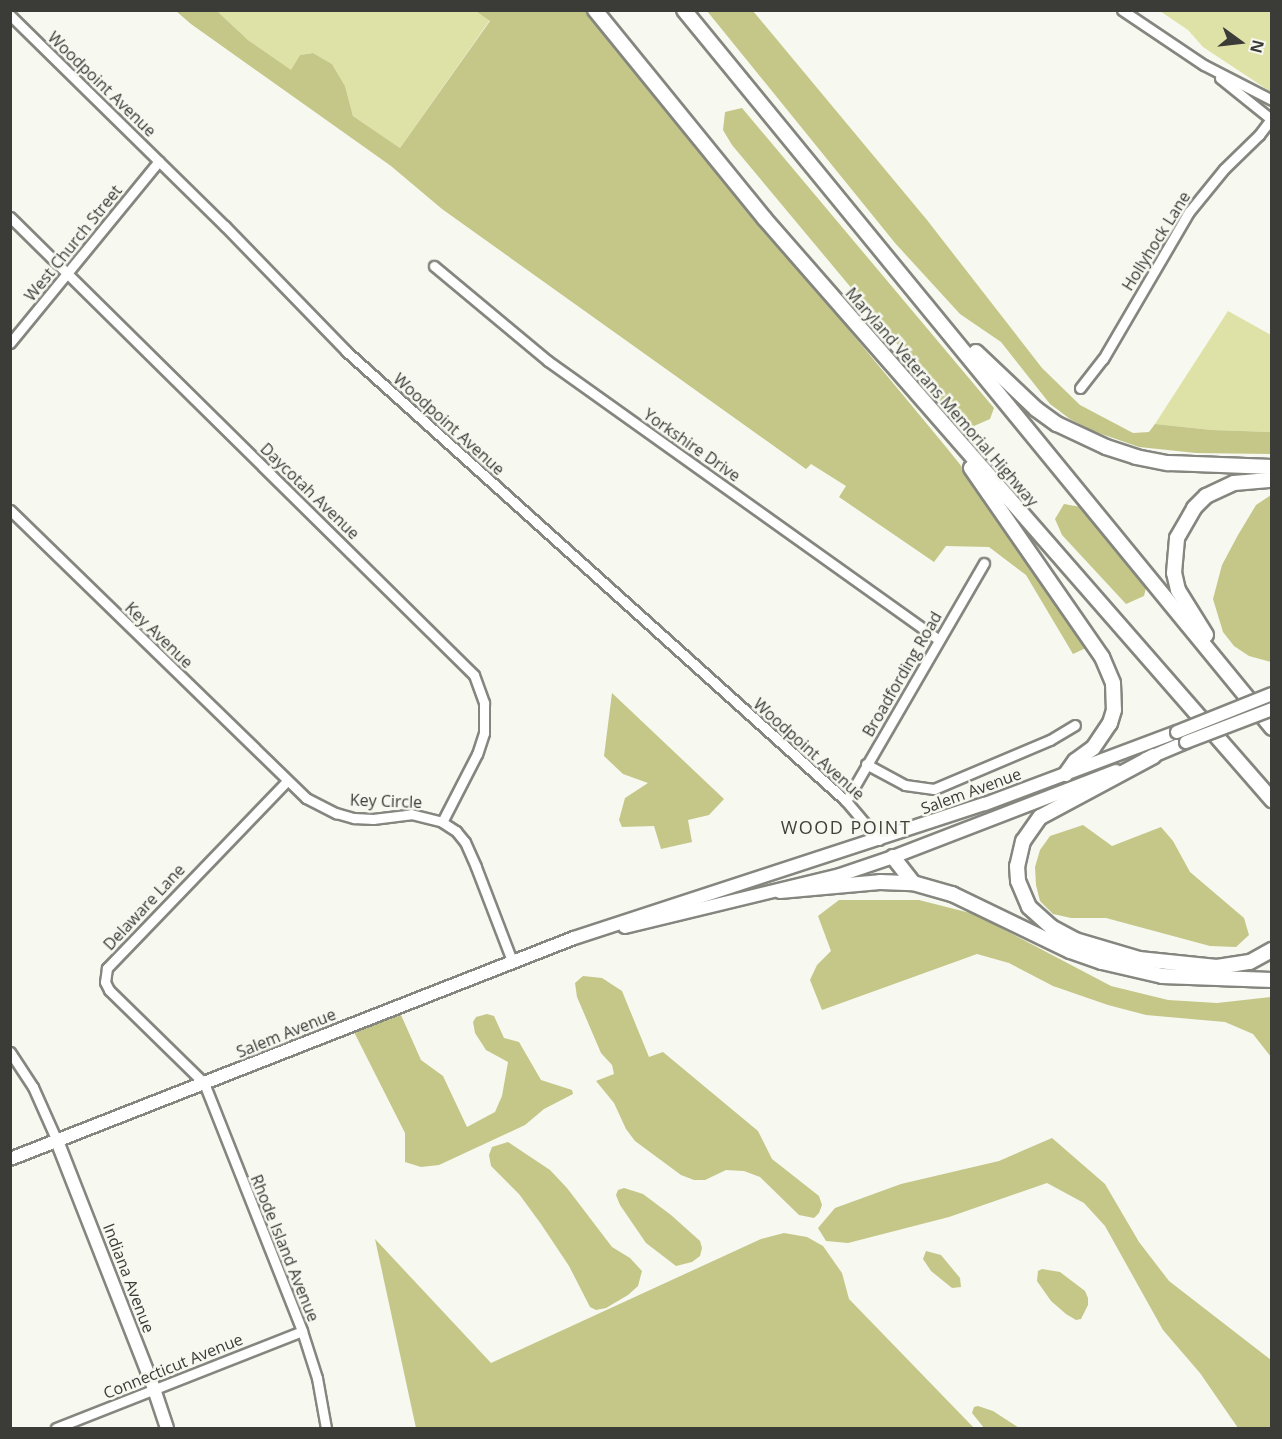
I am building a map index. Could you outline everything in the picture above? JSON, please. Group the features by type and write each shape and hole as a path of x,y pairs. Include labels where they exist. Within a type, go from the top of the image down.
{"highway":[{"name":"Maryland Veterans Memorial Highway","path":"595,10 764,218 1272,800"},
{"path":"684,10 1272,728"},
{"path":"889,260 988,365 1036,409 1057,424 1098,444 1136,458 1201,466 1272,467"},
{"path":"924,402 1006,516 1108,669 1114,696 1110,723 1093,748 1075,761 1066,774"},
{"path":"1244,695 1178,590 1174,556 1177,538 1184,523 1206,496 1234,483 1272,480"},
{"path":"1224,746 1272,810"},
{"path":"1154,756 1040,817 1023,841 1017,866 1018,881 1029,907 1051,927 1076,940 1139,959 1217,967 1250,962 1272,950"},
{"path":"893,857 904,876 913,884"},
{"path":"780,891 869,883 913,884 952,894 1070,951 1135,972 1190,978 1272,980"}],"main road":[{"name":"Salem Avenue","path":"10,1159 574,938 671,904 879,840 1066,774 1272,693"},
{"name":"Salem Avenue","path":"574,938 780,891 893,857 1272,709"},
{"path":"879,840 893,857"},
{"name":"Indiana Avenue","path":"57,1141 154,1389 167,1428"}],"street":[{"path":"1122,10 1204,65 1271,119"},
{"name":"Woodpoint Avenue","path":"10,15 159,161 346,351 846,801 879,840"},
{"path":"1204,65 1272,101"},
{"path":"1233,88 1272,101"},
{"name":"Hollyhock Lane","path":"1080,388 1103,359 1189,212 1224,169 1259,135 1271,119"},
{"name":"West Church Street","path":"10,343 159,161"},
{"name":"Daycotah Avenue","path":"10,218 474,675 484,703 484,733 477,754 442,822"},
{"name":"Yorkshire Drive","path":"434,266 548,361 939,640"},
{"name":"Key Avenue","path":"10,510 287,781"},
{"name":"Broadfording Road","path":"846,801 984,563"},
{"path":"866,764 905,785 934,789 1050,740 1075,725"},
{"name":"Key Circle","path":"287,781 306,798 336,813 372,819 411,814 442,822 456,831 465,842 512,961"},
{"name":"Delaware Lane","path":"204,1083 109,990 105,982 107,968 287,781"},
{"path":"10,1052 33,1087 57,1141"},
{"name":"Rhode Island Avenue","path":"204,1083 302,1331 317,1378 326,1428"},
{"name":"Connecticut Avenue","path":"56,1428 302,1331"}],"green space":[{"path":"476,10 490,20 400,148 353,116 345,86 332,64 313,53 300,55 291,71 248,40 217,11"},
{"path":"176,11 217,11 248,40 291,70 300,55 313,53 332,64 345,86 353,116 400,148 490,21 476,11 585,11 1006,522 1090,646 1073,654 1026,575 989,547 946,546 934,562 839,497 846,486 811,464 806,469 442,209 391,166"},
{"path":"707,11 753,11 927,220 1042,368 1080,405 1133,433 1149,432 1155,424 1212,430 1271,432 1271,454 1196,453 1139,447 1093,431 1070,419 1050,404 1001,342 960,314 895,243"},
{"path":"1160,11 1271,11 1271,92 1203,47 1188,30"},
{"path":"742,108 994,408 990,419 974,426 956,422 888,332 732,145 723,130 725,112"},
{"path":"1228,311 1271,335 1271,432 1212,430 1155,424"},
{"path":"1271,495 1271,662 1249,656 1234,646 1223,632 1213,599 1222,565 1238,535 1256,505"},
{"path":"1064,504 1081,507 1146,588 1144,596 1126,604 1062,535 1055,519"},
{"path":"612,693 724,799 709,815 688,820 692,842 661,849 654,826 622,827 619,820 625,798 648,783 623,774 604,756"},
{"path":"1083,825 1112,846 1161,827 1173,841 1190,872 1244,918 1249,935 1236,947 1210,946 1106,918 1071,918 1053,914 1040,901 1036,885 1035,867 1040,850 1050,836"},
{"path":"839,900 919,900 974,914 1111,986 1168,1000 1217,1003 1271,997 1271,1057 1253,1034 1225,1022 1146,1015 1108,1005 1053,986 1009,963 977,954 822,1010 810,980 817,965 831,951 818,916"},
{"path":"583,976 602,978 622,991 649,1057 663,1052 758,1131 772,1159 819,1196 822,1205 814,1218 799,1215 760,1177 744,1171 726,1170 705,1180 694,1180 681,1175 635,1141 626,1129 614,1103 596,1081 614,1074 612,1065 601,1053 577,997 575,983"},
{"path":"487,1014 494,1016 504,1038 519,1042 541,1080 572,1090 573,1094 544,1109 525,1125 439,1165 421,1167 405,1162 405,1133 354,1032 401,1015 421,1060 443,1076 467,1127 495,1112 502,1096 508,1062 486,1050 475,1033 473,1022 476,1017"},
{"path":"1052,1138 1105,1184 1139,1242 1169,1281 1271,1360 1271,1428 1238,1428 1200,1373 1163,1330 1105,1226 1084,1203 1047,1183 949,1217 848,1243 826,1241 818,1228 835,1208 901,1184 999,1161"},
{"path":"508,1142 550,1170 567,1188 612,1247 630,1258 642,1271 638,1286 628,1295 606,1308 596,1310 590,1307 569,1266 541,1224 519,1194 491,1166 489,1155 492,1147"},
{"path":"624,1188 643,1194 671,1215 700,1241 702,1248 700,1256 692,1262 676,1266 646,1243 620,1205 616,1195 618,1190"},
{"path":"784,1233 807,1237 823,1246 842,1273 849,1299 974,1428 416,1428 375,1239 491,1363 761,1239"},
{"path":"926,1251 941,1255 960,1278 961,1287 952,1288 931,1271 923,1259"},
{"path":"1042,1269 1060,1272 1085,1291 1088,1305 1081,1319 1076,1320 1066,1314 1051,1301 1037,1281 1038,1271"},
{"path":"978,1406 993,1411 1019,1428 984,1428 972,1413 974,1407"}],"district":[{"name":"WOOD POINT","path":"846,827"}]}
